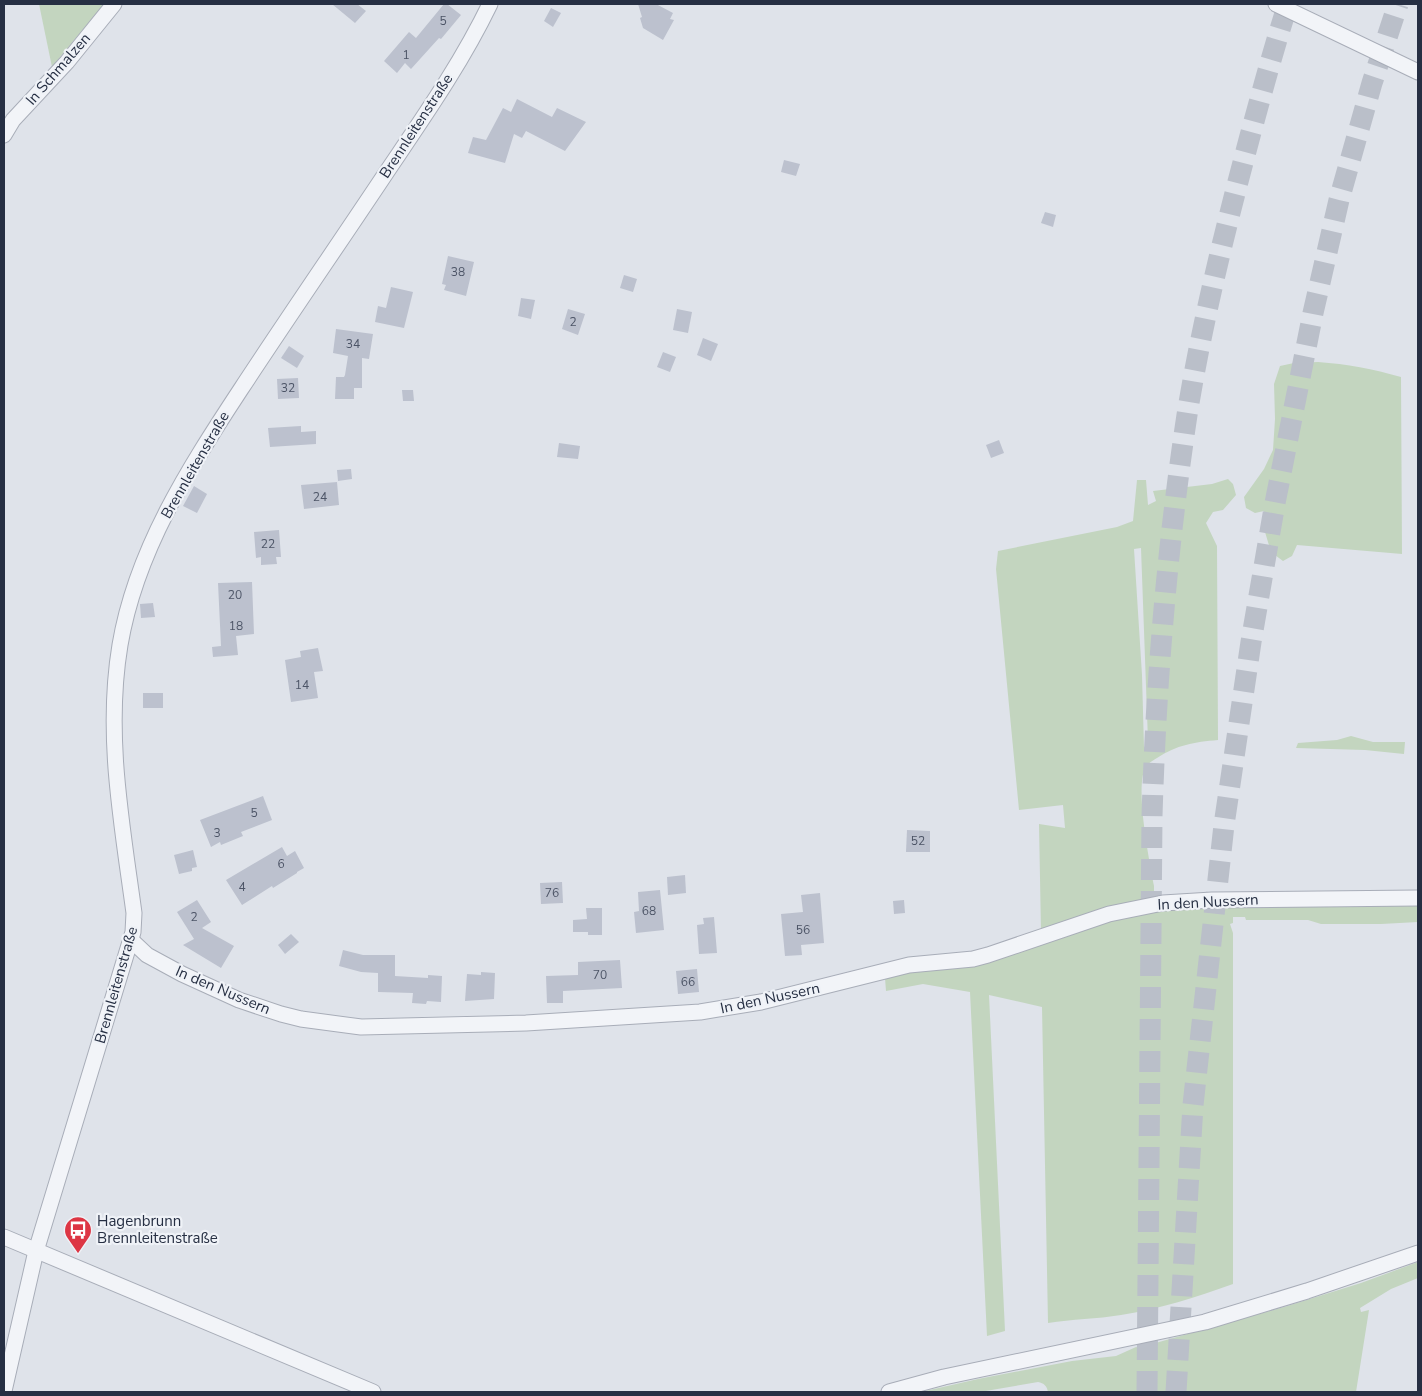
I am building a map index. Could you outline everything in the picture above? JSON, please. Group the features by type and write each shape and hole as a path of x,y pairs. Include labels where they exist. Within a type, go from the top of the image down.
{"street":[{"name":"In Schmalzen","path":"4,135 13,120 67,62 114,4"},
{"name":"Brennleitenstraße","path":"4,1392 36,1251 131,940 134,913 115,774 114,710 117,668 123,631 135,587 172,499 208,439 435,100 475,34 490,4"},
{"path":"1276,4 1418,72"},
{"name":"In den Nussern","path":"131,940 147,955 209,987 256,1006 301,1019 360,1027 526,1023 700,1012 762,1002 877,975 910,965 988,955 1109,914 1163,903 1205,900 1418,898"},
{"path":"4,1237 373,1392"},
{"path":"889,1392 944,1377 1205,1322 1307,1291 1418,1253"}],"green space":[{"path":"39,4 104,4 52,67"},
{"path":"1318,362 1360,367 1401,377 1402,554 1297,545 1292,556 1283,561 1271,552 1265,532 1264,511 1255,513 1246,508 1244,497 1264,469 1273,450 1275,419 1274,384 1280,366 1294,363"},
{"path":"1228,479 1233,484 1236,495 1223,510 1213,512 1206,523 1217,546 1218,740 1193,743 1172,750 1148,764 1143,774 1142,805 1154,893 1148,899 1041,932 1039,824 1065,828 1063,805 1019,810 996,569 998,551 1117,527 1133,521 1137,480 1146,480 1148,505 1156,501 1153,491 1212,484","holes":["1141,548 1148,741 1144,748 1142,675 1134,549"]},
{"path":"1351,736 1373,742 1405,742 1404,754 1365,750 1296,748 1298,743 1337,740"},
{"path":"1418,902 1418,922 1321,924 1308,920 1246,920 1245,917 1233,917 1233,923 1230,924 1233,933 1233,1284 1192,1298 1149,1309 1112,1316 1048,1323 1042,1007 989,995 1005,1331 987,1336 970,992 923,984 886,991 885,978 1122,916 1191,906"},
{"path":"1418,1262 1418,1278 1391,1289 1360,1308 1361,1312 1369,1310 1356,1392 1048,1392 1045,1385 1038,1382 980,1392 921,1392 1072,1361 1116,1356 1136,1347 1143,1349 1151,1348 1152,1344 1284,1307 1361,1283"}],"building":[{"path":"332,4 357,4 366,11 355,23"},
{"path":"444,4 447,4 461,15 441,39 439,38 411,69 405,63 397,73 384,61 409,32 416,38"},
{"path":"638,4 656,4 673,13 670,19 674,20 663,40 643,28"},
{"path":"551,8 561,13 553,27 544,21"},
{"path":"517,99 552,117 557,108 586,122 565,151 526,131 522,138 514,134 505,163 468,153 473,137 486,140 503,108 511,112"},
{"path":"784,160 800,164 796,176 781,172"},
{"path":"1045,212 1056,215 1053,227 1041,223"},
{"path":"448,256 474,262 466,296 444,290 446,285 442,284"},
{"path":"624,275 637,279 633,292 620,288"},
{"path":"391,287 413,292 404,328 375,322 378,306 386,308"},
{"path":"521,298 535,300 531,319 518,316"},
{"path":"568,309 585,314 578,335 562,329"},
{"path":"677,309 692,312 688,333 673,330"},
{"path":"336,329 373,334 369,359 362,358 362,388 354,388 354,399 335,399 336,377 344,377 348,356 333,353"},
{"path":"703,338 718,344 711,361 697,355"},
{"path":"289,346 304,356 297,368 281,358"},
{"path":"663,352 676,357 670,372 657,367"},
{"path":"298,378 299,398 278,399 277,379"},
{"path":"402,390 413,390 414,401 403,401"},
{"path":"301,426 301,432 316,431 316,444 270,447 268,428"},
{"path":"999,440 1004,453 991,458 986,445"},
{"path":"559,443 580,446 578,459 557,457"},
{"path":"351,469 352,479 338,481 337,470"},
{"path":"337,482 339,505 304,509 301,485"},
{"path":"194,486 207,494 197,513 183,506"},
{"path":"279,530 281,557 276,557 277,564 261,565 261,557 256,558 254,532"},
{"path":"252,582 254,634 236,636 238,655 213,657 212,647 221,646 218,583"},
{"path":"153,603 155,617 141,618 140,604"},
{"path":"318,648 323,671 314,672 318,698 291,702 285,660 301,657 300,651"},
{"path":"143,693 163,693 163,708 143,708"},
{"path":"263,796 272,820 241,832 243,836 221,845 220,842 211,847 200,820"},
{"path":"907,830 930,831 930,852 906,852"},
{"path":"282,847 287,856 295,851 304,868 242,905 226,880"},
{"path":"193,850 197,867 192,868 192,871 179,874 174,855"},
{"path":"685,875 686,893 668,895 667,877"},
{"path":"562,882 563,903 541,904 540,883"},
{"path":"660,890 664,930 636,933 634,912 639,911 638,892"},
{"path":"820,893 824,943 801,945 802,955 785,956 781,914 803,912 801,895"},
{"path":"197,900 211,922 202,928 234,946 221,968 183,945 194,939 177,912"},
{"path":"904,900 905,913 894,914 893,901"},
{"path":"586,908 602,908 602,935 588,935 588,932 573,932 573,920 587,919"},
{"path":"714,917 717,953 699,954 697,925 704,924 703,918"},
{"path":"291,934 299,942 285,954 278,945"},
{"path":"343,950 363,955 395,955 395,976 428,978 428,975 442,976 441,1002 412,1003 413,993 378,992 378,973 361,972 339,966"},
{"path":"620,960 622,988 563,991 563,1003 547,1003 546,976 578,975 578,962"},
{"path":"697,969 699,992 678,994 676,971"},
{"path":"481,972 495,973 494,999 465,1001 467,974 481,975"}],"tunnel":[{"path":"1147,1392 1152,816 1156,715 1168,565 1187,415 1207,310 1223,239 1250,136 1288,4"},
{"path":"1176,1392 1193,1105 1224,825 1251,642 1275,503 1313,313 1339,200 1372,83 1398,4"}],"place":[{"name":"Hagenbrunn Brennleitenstraße","path":"78,1254"}]}
